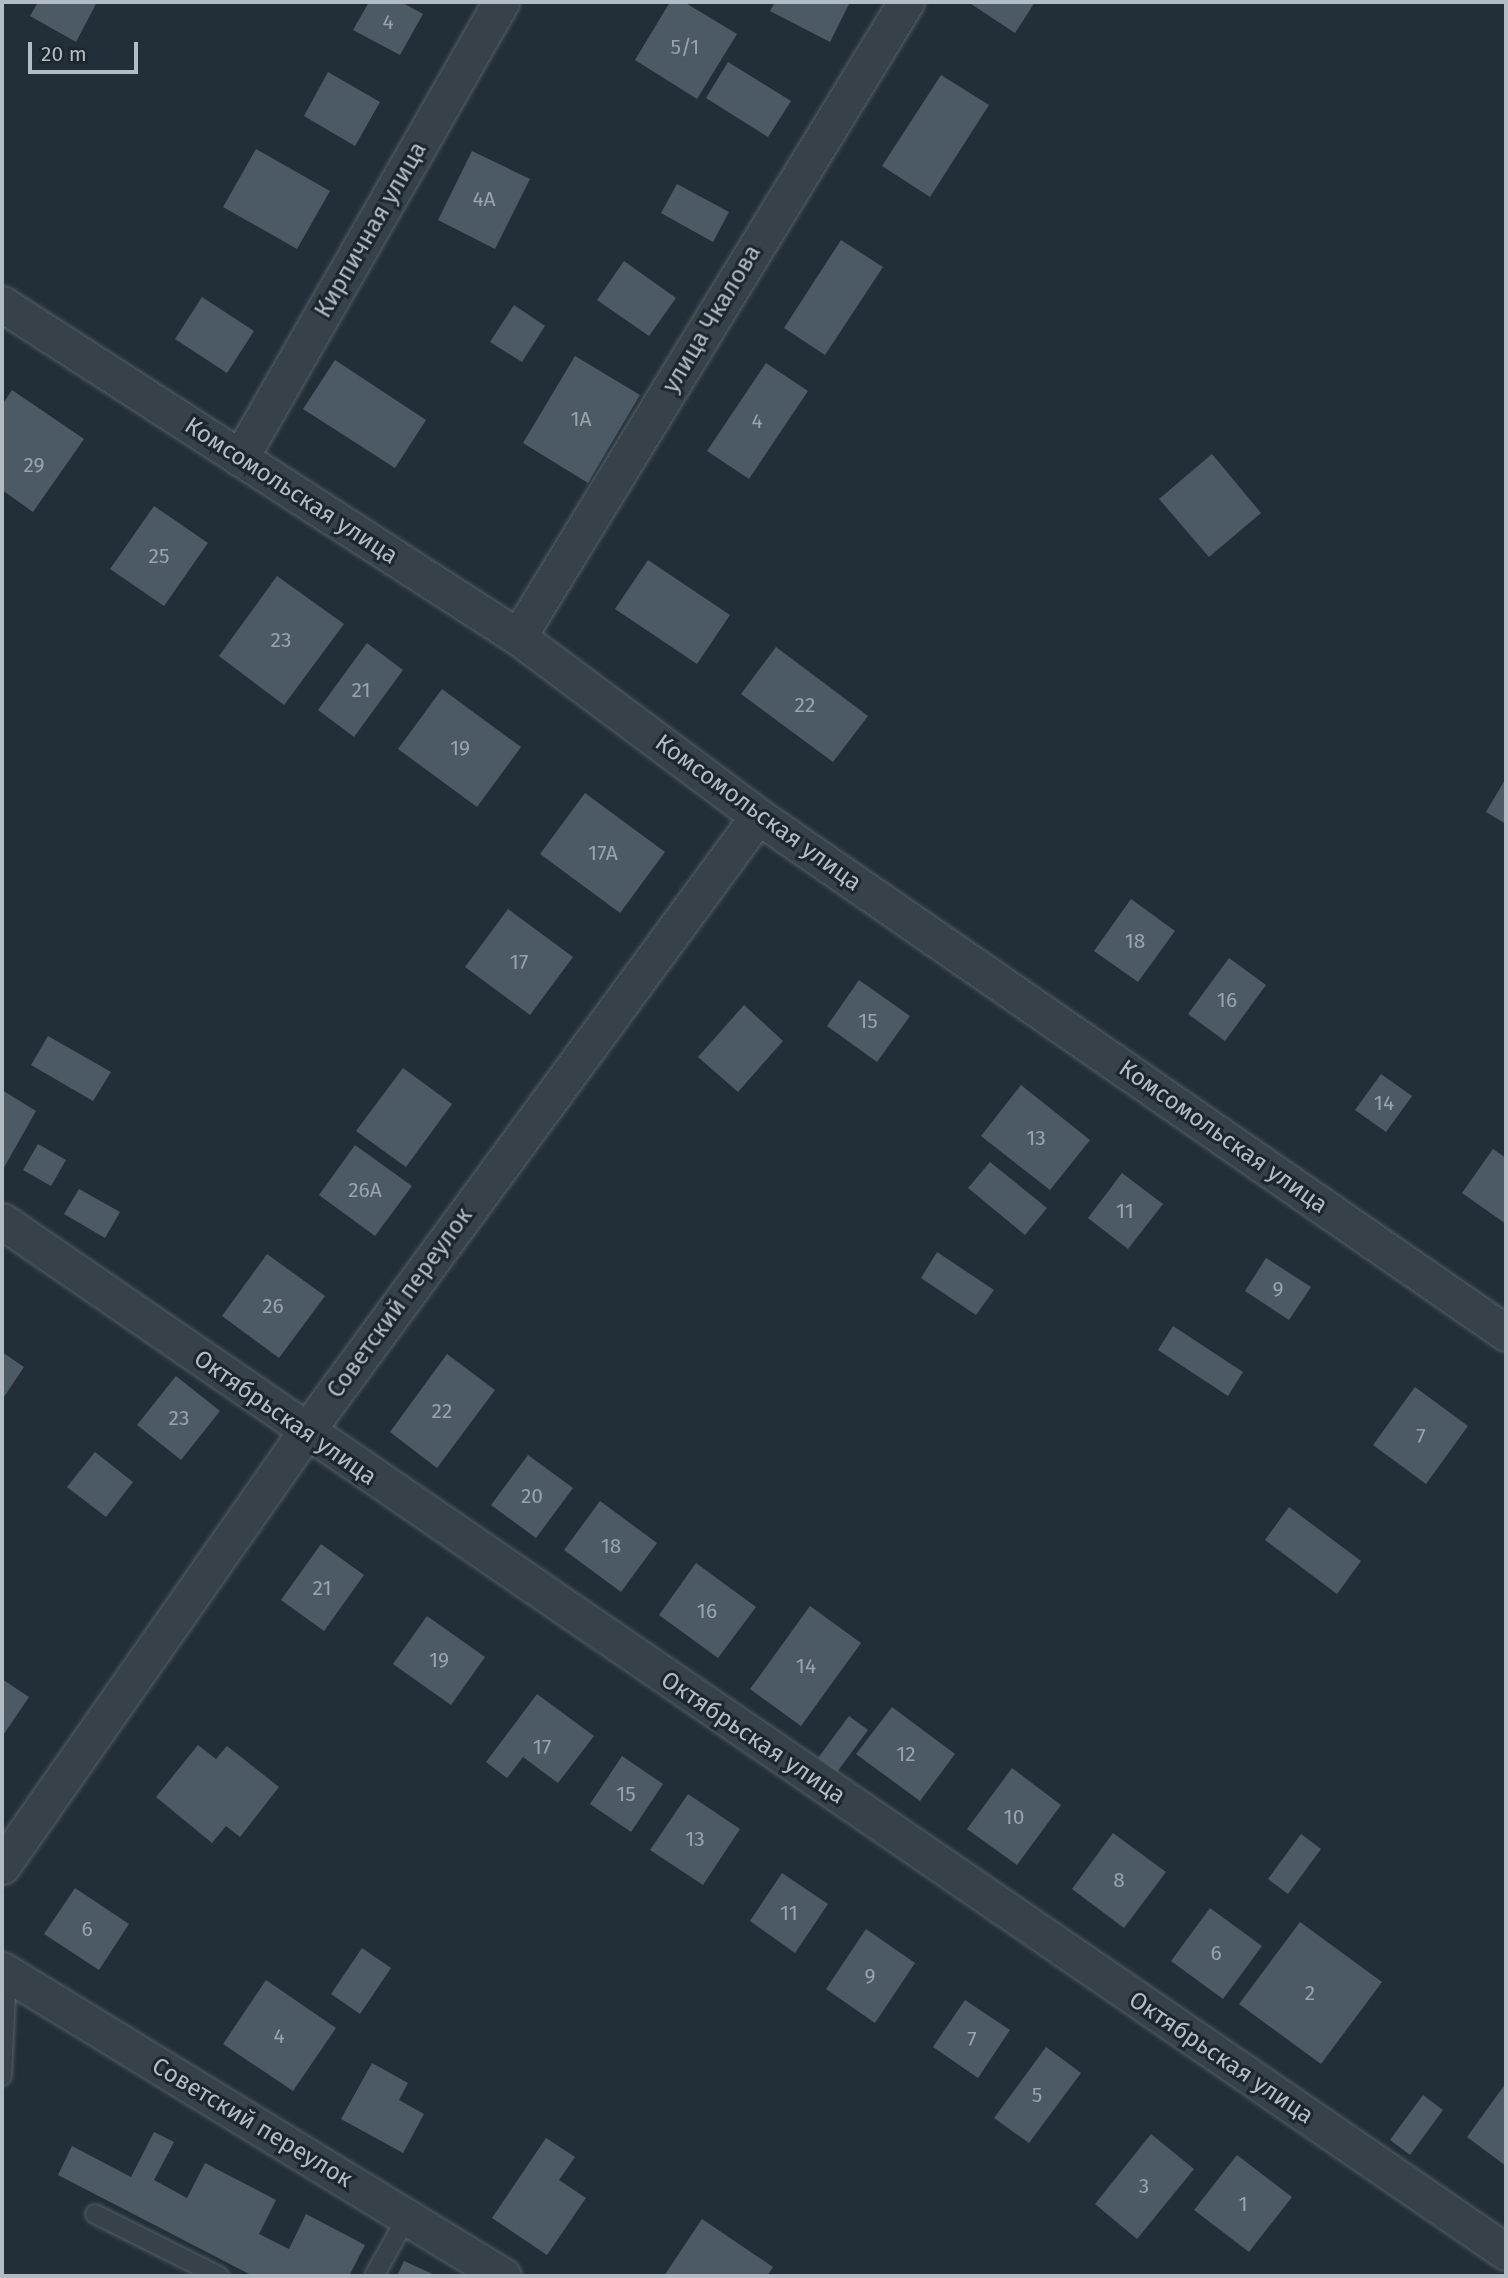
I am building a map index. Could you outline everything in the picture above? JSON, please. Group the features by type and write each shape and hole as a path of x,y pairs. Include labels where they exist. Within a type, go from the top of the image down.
{"street":[{"name":"Кирпичная улица","path":"240,458 501,2"},
{"name":"улица Чкалова","path":"518,637 906,2"},
{"name":"Комсомольская улица","path":"2,304 518,637 758,816 1506,1334"},
{"name":"Советский переулок","path":"2,1866 305,1433 758,816"},
{"name":"Октябрьская улица","path":"2,1221 305,1433 1506,2252"},
{"name":"Советский переулок","path":"4,1972 503,2276"}],"lane":[{"path":"2,2076 4,1972"},
{"path":"95,2214 219,2276"},
{"path":"374,2276 407,2217"}],"building":[{"path":"38,2 97,2 76,42 30,16"},
{"path":"369,2 401,2 423,14 400,55 353,30"},
{"path":"670,2 684,2 737,34 697,99 635,60"},
{"path":"775,2 850,2 830,42 770,11"},
{"path":"968,2 1035,2 1015,33"},
{"path":"728,62 791,101 768,137 706,98"},
{"path":"328,72 380,102 355,146 304,116"},
{"path":"941,75 989,105 930,197 882,166"},
{"path":"256,149 330,191 297,249 223,207"},
{"path":"472,151 530,179 495,249 438,220"},
{"path":"677,184 729,212 713,242 661,213"},
{"path":"841,240 883,267 825,355 784,328"},
{"path":"624,261 676,298 649,336 597,300"},
{"path":"202,297 254,331 227,373 175,339"},
{"path":"514,305 545,326 522,362 490,342"},
{"path":"575,356 640,395 588,483 523,443"},
{"path":"335,360 426,420 395,468 303,409"},
{"path":"766,363 808,391 749,479 707,451"},
{"path":"12,390 84,439 33,512 2,490 2,405"},
{"path":"1212,454 1261,513 1209,557 1159,499"},
{"path":"154,506 208,543 164,606 110,569"},
{"path":"648,560 730,615 697,664 615,609"},
{"path":"277,576 344,624 284,705 219,656"},
{"path":"367,643 403,670 354,737 318,710"},
{"path":"776,647 868,716 833,762 741,694"},
{"path":"442,689 521,747 477,807 398,749"},
{"path":"1506,778 1506,824 1486,812"},
{"path":"585,793 665,852 620,913 540,854"},
{"path":"1131,899 1175,931 1138,982 1094,951"},
{"path":"508,909 573,957 530,1015 465,967"},
{"path":"1229,958 1266,985 1225,1041 1188,1014"},
{"path":"859,980 910,1016 877,1062 827,1026"},
{"path":"744,1005 783,1041 738,1092 698,1057"},
{"path":"48,1036 111,1072 93,1101 31,1065"},
{"path":"403,1068 452,1104 406,1167 356,1131"},
{"path":"1381,1074 1412,1096 1386,1132 1355,1110"},
{"path":"1021,1085 1090,1140 1050,1190 981,1136"},
{"path":"2,1090 36,1111 2,1171"},
{"path":"38,1144 66,1160 51,1186 23,1170"},
{"path":"355,1145 412,1186 375,1236 319,1195"},
{"path":"1493,1149 1506,1158 1506,1224 1462,1193"},
{"path":"990,1162 1047,1208 1025,1235 968,1188"},
{"path":"1122,1173 1163,1204 1128,1249 1088,1218"},
{"path":"79,1189 120,1212 105,1238 64,1214"},
{"path":"937,1252 994,1290 976,1315 921,1278"},
{"path":"267,1254 325,1296 279,1358 222,1316"},
{"path":"1266,1258 1311,1287 1289,1320 1245,1291"},
{"path":"1173,1326 1243,1372 1228,1396 1158,1350"},
{"path":"2,1352 24,1367 2,1400"},
{"path":"447,1354 495,1390 437,1468 390,1432"},
{"path":"176,1376 220,1411 181,1460 137,1425"},
{"path":"1415,1387 1468,1426 1426,1484 1373,1445"},
{"path":"95,1452 133,1482 106,1517 67,1487"},
{"path":"528,1455 573,1488 536,1538 491,1505"},
{"path":"600,1501 657,1543 621,1592 564,1550"},
{"path":"1289,1507 1361,1561 1337,1594 1265,1540"},
{"path":"321,1544 364,1575 324,1631 281,1600"},
{"path":"696,1563 756,1607 718,1658 659,1615"},
{"path":"810,1606 861,1643 801,1726 750,1689"},
{"path":"427,1616 485,1657 451,1705 393,1664"},
{"path":"2,1679 29,1697 2,1737"},
{"path":"537,1694 594,1736 558,1783 523,1757 507,1778 486,1762"},
{"path":"892,1707 955,1754 920,1801 856,1754"},
{"path":"849,1716 868,1730 837,1772 818,1758"},
{"path":"198,1745 216,1759 227,1746 279,1787 240,1837 226,1826 212,1843 156,1797"},
{"path":"622,1756 663,1784 631,1832 590,1804"},
{"path":"1012,1768 1061,1805 1017,1865 967,1829"},
{"path":"688,1794 740,1829 703,1885 650,1850"},
{"path":"1113,1833 1166,1872 1124,1928 1072,1889"},
{"path":"1301,1834 1321,1849 1288,1894 1268,1879"},
{"path":"782,1873 828,1904 795,1953 750,1921"},
{"path":"75,1888 129,1924 99,1970 44,1934"},
{"path":"1210,1908 1262,1946 1223,1999 1171,1961"},
{"path":"1300,1922 1382,1982 1321,2064 1239,2004"},
{"path":"866,1929 915,1963 875,2023 826,1989"},
{"path":"362,1948 391,1968 360,2014 331,1994"},
{"path":"266,1980 336,2028 293,2091 223,2044"},
{"path":"965,2000 1010,2030 978,2078 933,2047"},
{"path":"1046,2047 1081,2073 1029,2143 994,2118"},
{"path":"372,2063 408,2083 399,2100 424,2114 403,2153 341,2119"},
{"path":"1506,2083 1506,2166 1467,2137"},
{"path":"1423,2095 1443,2110 1410,2155 1390,2140"},
{"path":"154,2132 174,2142 154,2180 187,2198 205,2163 276,2200 259,2234 289,2249 306,2214 365,2245 349,2276 253,2276 58,2175 72,2146 131,2177"},
{"path":"1151,2134 1194,2169 1137,2239 1095,2204"},
{"path":"546,2138 575,2157 559,2180 586,2198 547,2255 492,2218"},
{"path":"1237,2155 1292,2197 1249,2252 1194,2210"},
{"path":"702,2219 773,2267 767,2276 664,2276"},
{"path":"404,2261 437,2276 397,2276"}]}
